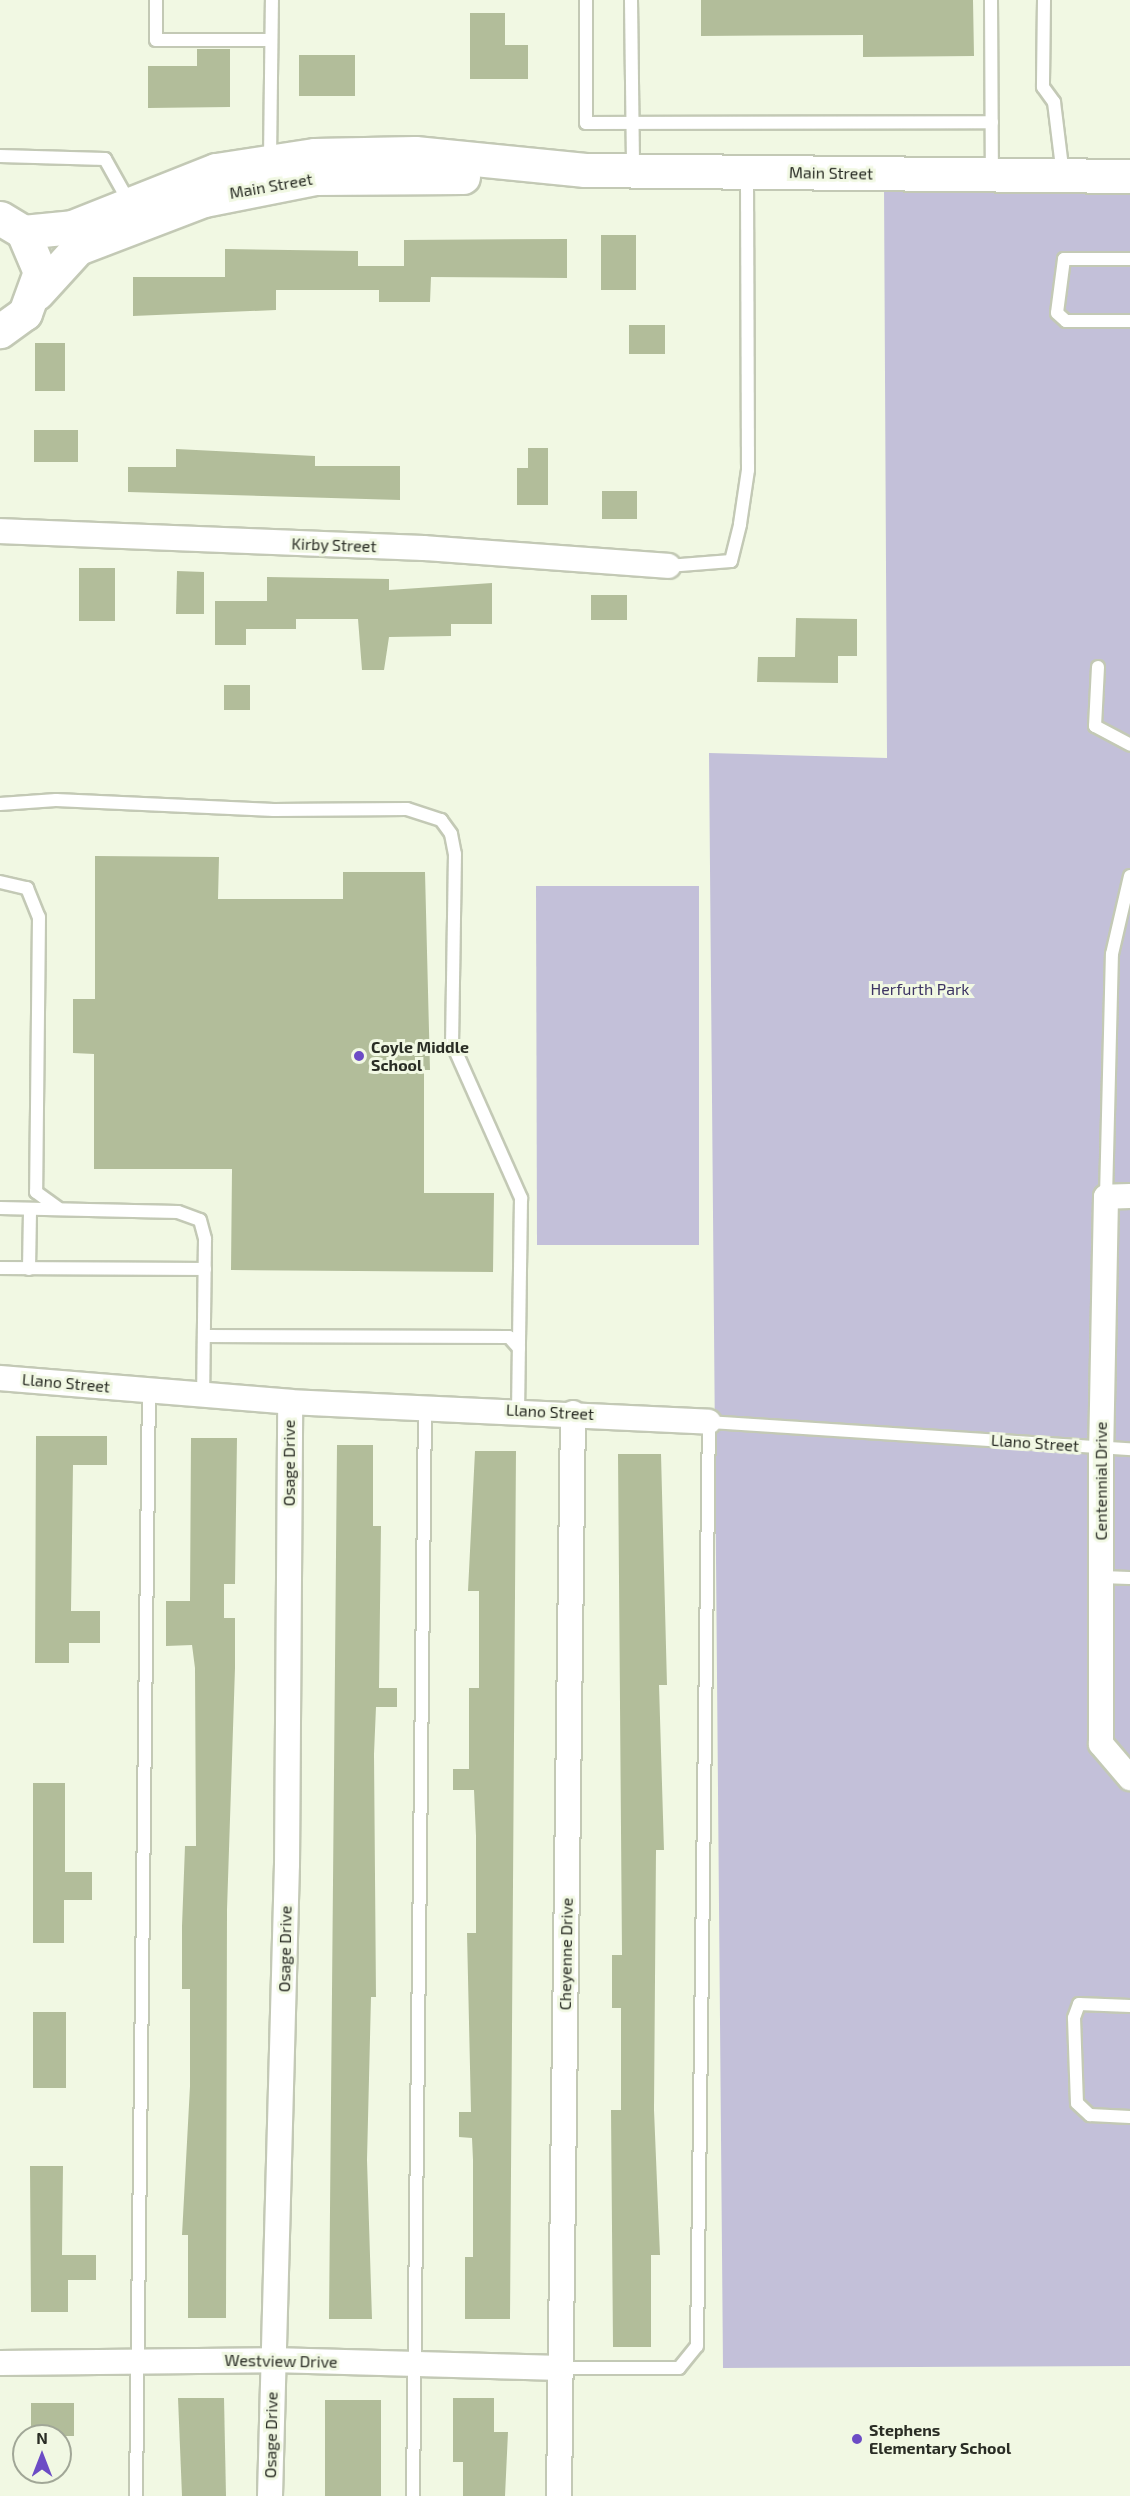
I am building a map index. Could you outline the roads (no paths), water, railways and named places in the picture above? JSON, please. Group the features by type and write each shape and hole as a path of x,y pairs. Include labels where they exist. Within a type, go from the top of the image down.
{"street":[{"name":"Main Street","path":"11,225 72,227 216,170 270,159 416,153 533,168 1130,176"},
{"name":"Main Street","path":"5,333 78,248 241,190 315,178 493,177 533,168"},
{"name":"Main Street","path":"11,225 38,261 37,293"},
{"name":"Kirby Street","path":"0,531 424,548 668,566"},
{"name":"Centennial Drive","path":"1118,1197 1101,1447 1101,1744 1130,1778"},
{"name":"Llano Street","path":"0,1378 290,1402 573,1413 709,1422"},
{"name":"Osage Drive","path":"270,2496 287,1865 290,1402"},
{"name":"Cheyenne Drive","path":"559,2496 573,1413"},
{"name":"Westview Drive","path":"0,2363 272,2360 562,2368"}],"lane":[{"path":"156,0 156,40 271,40"},
{"path":"270,159 272,0"},
{"path":"586,0 586,123 992,122"},
{"path":"631,0 633,171"},
{"path":"991,0 992,175"},
{"path":"1044,0 1043,87 1054,102 1063,176"},
{"path":"0,156 105,159 130,203"},
{"path":"668,566 731,561 740,524 747,470 747,172"},
{"path":"1130,259 1064,260 1057,313 1065,321 1130,321"},
{"path":"1098,667 1095,726 1130,745"},
{"path":"0,804 56,800 274,810 407,809 441,820 451,834 455,854 452,1043 521,1198 518,1411"},
{"path":"1118,1197 1112,954 1130,876"},
{"path":"0,882 27,888 39,917 36,1192 59,1209"},
{"path":"0,1208 178,1212 200,1220 205,1269 203,1396"},
{"path":"28,1269 30,1209"},
{"path":"0,1268 205,1269"},
{"path":"204,1336 509,1337 519,1348"},
{"path":"136,2496 149,1391"},
{"path":"413,2496 426,1407"},
{"path":"562,2368 679,2368 697,2346 709,1422"},
{"name":"Llano Street","path":"709,1422 1130,1449"},
{"path":"1101,1577 1130,1578"},
{"path":"1130,2006 1079,2004 1074,2018 1077,2103 1090,2115 1130,2117"}],"place":[{"name":"Coyle Middle School","path":"359,1056"},
{"name":"Stephens Elementary School","path":"857,2439"}],"park label":[{"name":"Herfurth Park","path":"920,989"}]}
